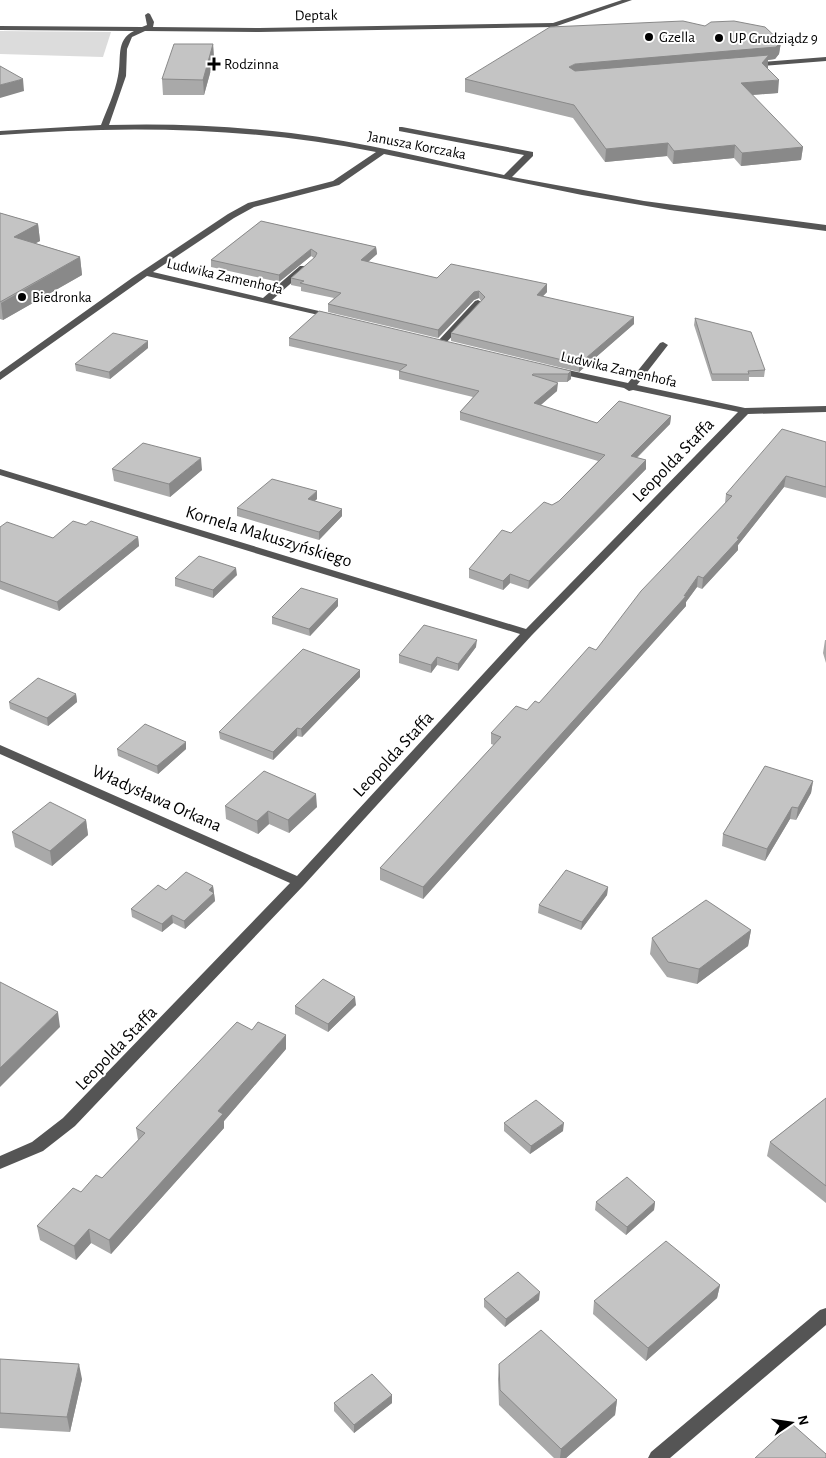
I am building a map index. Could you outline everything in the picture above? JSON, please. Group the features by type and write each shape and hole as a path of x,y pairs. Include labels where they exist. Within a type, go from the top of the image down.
{"street":[{"name":"Deptak","path":"0,28 259,30 554,25 629,0"},
{"path":"104,127 122,76 123,49 129,36 151,24 148,14"},
{"path":"738,66 826,59"},
{"name":"Janusza Korczaka","path":"0,133 104,127 188,128 272,134 382,152 618,199 826,228"},
{"path":"402,129 530,154 507,177"},
{"path":"0,377 146,272 231,216 251,205 336,183 382,152"},
{"path":"265,301 311,261"},
{"name":"Ludwika Zamenhofa","path":"146,272 339,318"},
{"path":"441,343 478,303"},
{"path":"629,388 663,345"},
{"name":"Ludwika Zamenhofa","path":"544,368 629,388 745,411 826,409"},
{"name":"Leopolda Staffa","path":"0,1162 16,1157 50,1139 69,1122 299,882 528,633 745,411"},
{"name":"Kornela Makuszyńskiego","path":"0,472 528,633"},
{"name":"Władysława Orkana","path":"0,749 299,882"},
{"path":"657,1458 826,1315"}],"shaded area":[{"path":"0,31 111,32 103,57 0,54"}],"building":[{"path":"683,21 705,26 711,22 734,21 765,27 781,42 776,47 575,64 569,67 575,71 769,55 762,63 779,80 741,83 803,147 742,153 735,145 674,151 668,143 606,149 574,105 465,79 550,27"},
{"path":"174,44 213,44 203,80 162,79"},
{"path":"0,66 23,79 0,85"},
{"path":"0,213 38,224 14,237 80,257 0,302"},
{"path":"261,221 376,247 361,260 437,278 451,264 485,271 547,284 537,295 634,317 579,364 451,333 485,297 479,291 474,292 438,330 328,304 341,293 300,283 304,281 291,278 315,257 317,253 311,249 279,275 211,260"},
{"path":"319,311 571,371 568,374 533,374 558,383 534,403 597,423 619,401 671,416 631,456 646,460 529,581 510,574 503,581 469,569 502,530 511,533 544,502 552,505 559,501 605,455 460,412 479,391 399,371 407,365 289,338"},
{"path":"695,318 751,332 765,370 748,371 749,374 712,374"},
{"path":"113,333 148,341 109,372 75,364"},
{"path":"782,429 826,442 826,487 786,476 737,538 739,539 703,578 698,576 684,596 687,595 423,887 380,868 501,737 491,733 516,706 527,710 535,701 539,703 589,647 596,650 641,591 732,496 726,494"},
{"path":"143,443 201,458 169,484 112,469"},
{"path":"272,479 317,491 308,499 342,509 319,532 237,508"},
{"path":"73,521 86,525 91,521 138,537 57,602 0,581 0,527 7,522 53,538"},
{"path":"199,556 236,568 213,590 175,578"},
{"path":"301,588 338,599 309,629 272,617"},
{"path":"424,625 477,640 458,664 437,657 431,665 399,655"},
{"path":"303,649 360,670 301,729 297,728 273,752 219,732"},
{"path":"38,678 76,694 47,718 9,702"},
{"path":"145,724 186,742 157,766 117,749"},
{"path":"765,766 813,781 798,808 792,807 767,849 723,834"},
{"path":"264,771 316,794 288,820 268,811 257,821 225,806"},
{"path":"50,802 86,820 50,851 12,832"},
{"path":"566,870 608,887 582,922 539,905"},
{"path":"186,872 213,886 209,890 214,893 184,921 172,915 162,924 131,909 158,885 166,890"},
{"path":"706,900 751,930 699,969 668,962 652,938"},
{"path":"323,979 355,997 328,1024 295,1006"},
{"path":"0,982 58,1012 0,1068"},
{"path":"237,1022 252,1030 258,1022 286,1035 218,1111 223,1114 109,1240 89,1229 74,1246 37,1226 73,1188 81,1192 96,1175 102,1178 145,1133 136,1128"},
{"path":"826,1098 826,1186 770,1142"},
{"path":"536,1100 564,1123 531,1146 504,1123"},
{"path":"627,1177 655,1202 627,1227 596,1202"},
{"path":"666,1241 720,1285 648,1348 594,1301"},
{"path":"518,1272 540,1292 506,1319 484,1299"},
{"path":"541,1330 617,1400 561,1449 500,1390 499,1364"},
{"path":"0,1359 79,1364 67,1417 0,1413"},
{"path":"372,1374 392,1395 354,1425 334,1403"},
{"path":"792,1424 826,1454 826,1458 755,1458"}],"place":[{"name":"Gzella","path":"649,37"},
{"name":"UP Grudziądz 9","path":"719,38"},
{"name":"Rodzinna","path":"214,64"},
{"name":"Biedronka","path":"22,297"}]}
